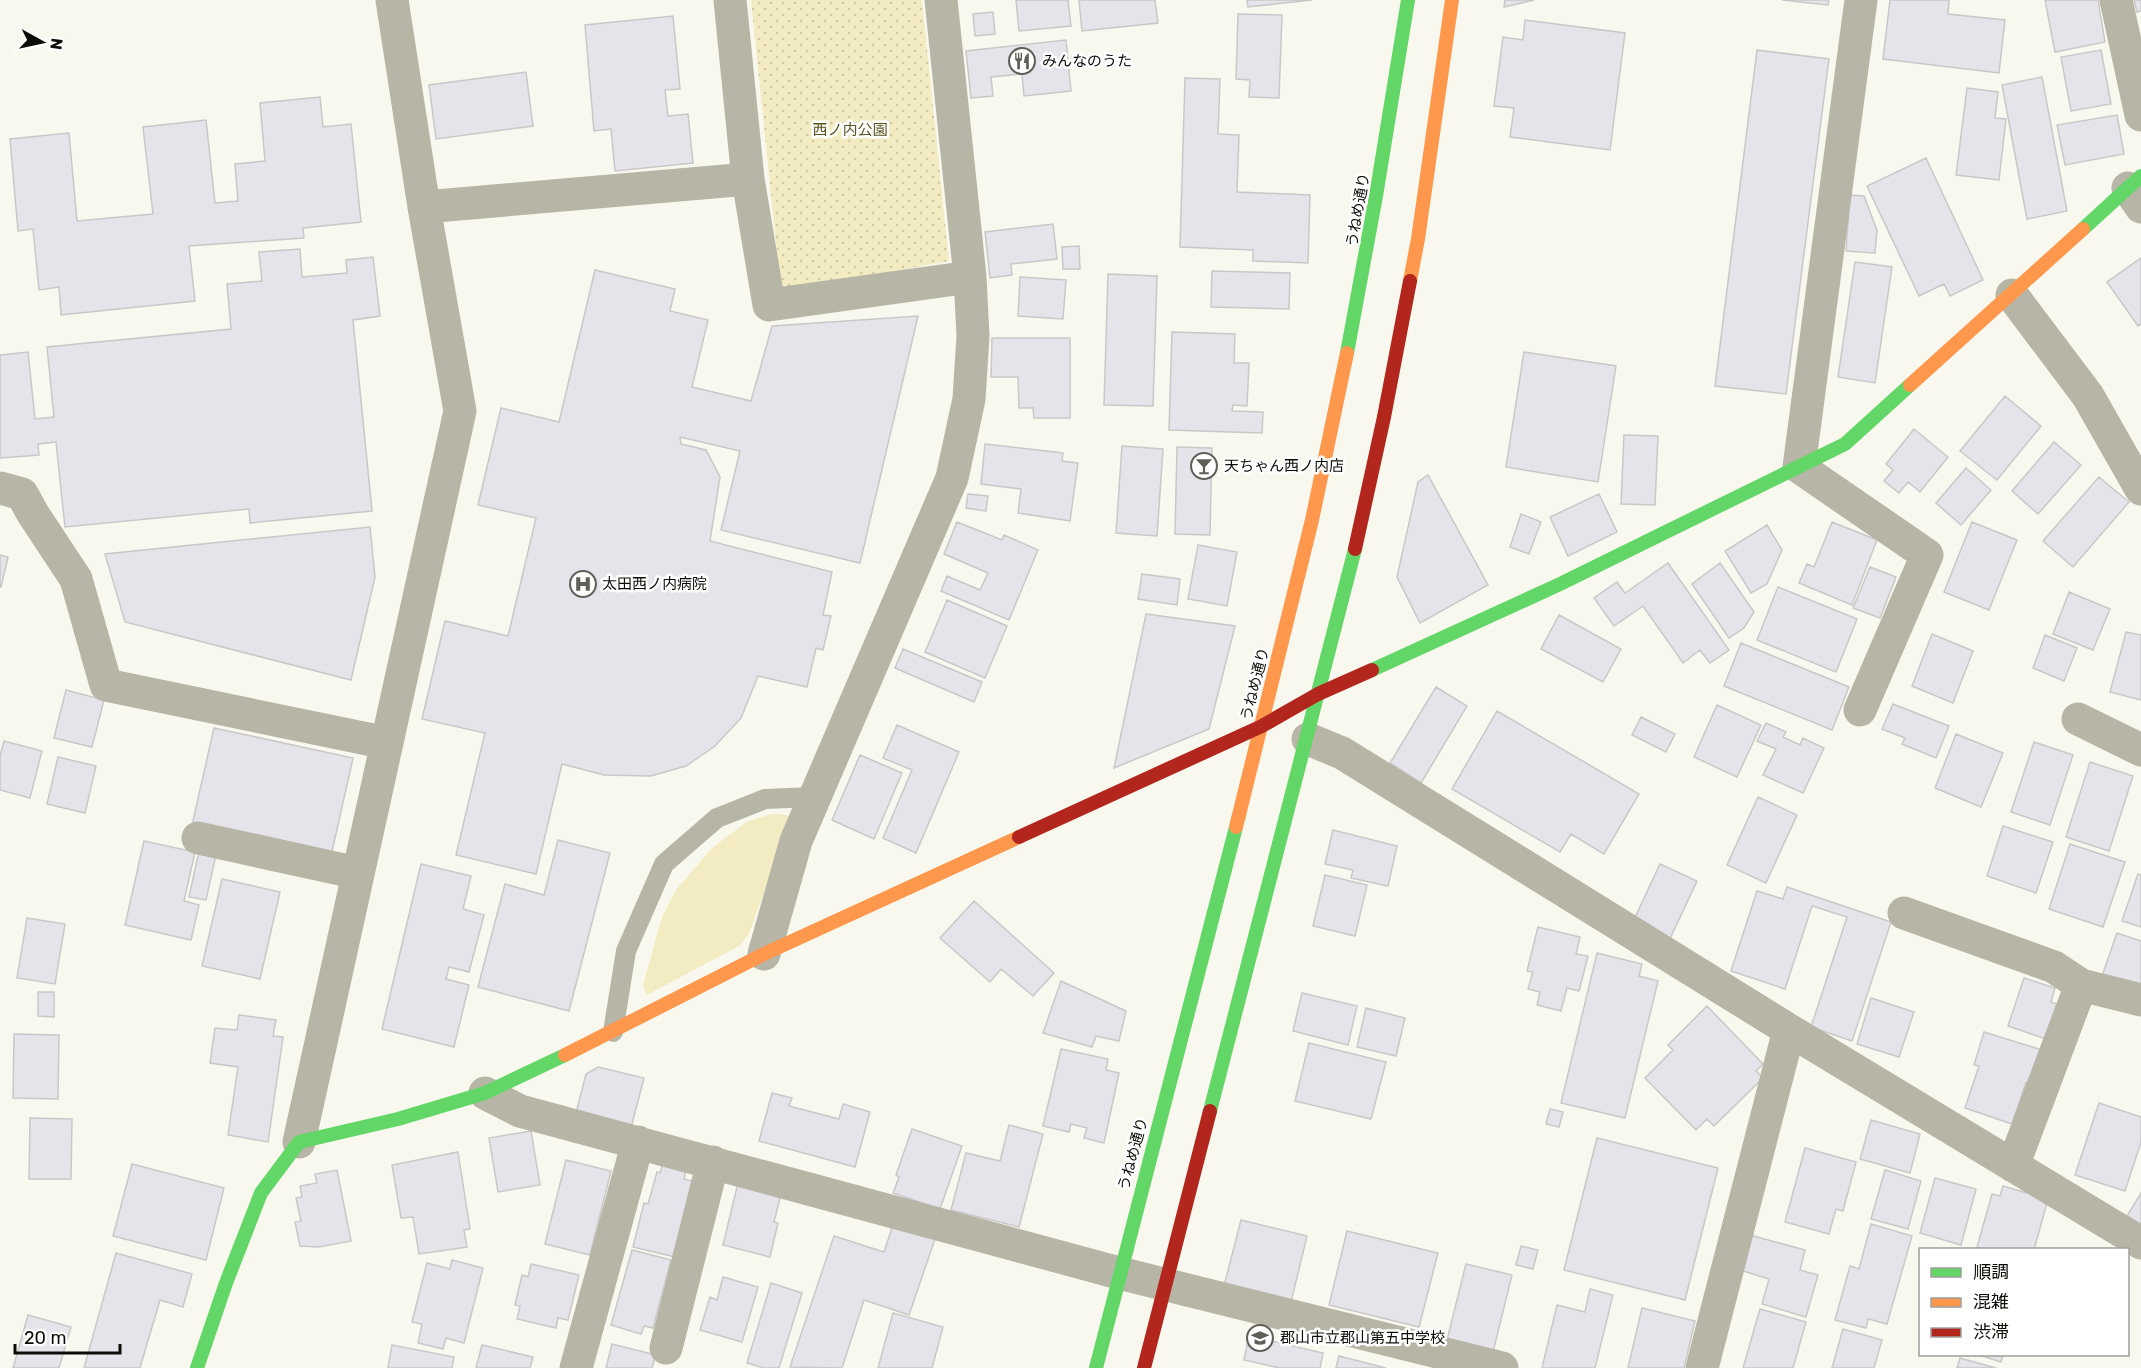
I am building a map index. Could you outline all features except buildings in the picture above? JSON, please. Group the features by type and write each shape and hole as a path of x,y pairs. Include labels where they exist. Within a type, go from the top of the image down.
{"street":[{"path":"197,1368 226,1283 261,1193 300,1142 460,411 424,207 392,0"},
{"path":"730,0 748,179 770,305 970,277"},
{"path":"764,954 796,841 952,478 969,399 973,336 970,277 941,0"},
{"name":"うねめ通り","path":"1096,1368 1262,726 1313,519 1376,209 1408,0"},
{"path":"1144,1368 1350,572 1384,417 1418,239 1452,0"},
{"path":"1799,467 1861,0"},
{"path":"2116,0 2141,115"},
{"path":"424,207 748,179"},
{"path":"300,1142 398,1119 485,1093 613,1032 764,954 1262,726 1318,694 1558,585 1845,444 2012,295 2136,190"},
{"path":"2012,295 2088,396 2141,489"},
{"path":"1799,467 1927,555 1860,710"},
{"path":"0,488 22,494 76,579 106,685 387,743"},
{"path":"2078,719 2141,750"},
{"path":"1308,739 1342,753 1789,1030 2141,1243"},
{"path":"198,838 358,873"},
{"path":"1904,913 2054,968 2081,985 2141,1000"},
{"path":"2013,1166 2081,985"},
{"path":"1702,1368 1789,1030"},
{"path":"485,1093 520,1111 1166,1286 1502,1368"},
{"path":"576,1368 638,1142"},
{"path":"666,1348 713,1162"}],"lane":[{"path":"613,1032 626,951 664,864 717,818 765,799 814,797"}],"green space":[{"name":"西ノ内公園","path":"751,0 922,0 949,261 781,292"},
{"path":"771,814 791,817 749,934 739,946 647,995 643,986 655,942 662,917 676,890 712,848 748,821"}],"traffic: fast":[{"path":"1347,353 1376,196 1408,0"},
{"path":"2083,229 2141,176"},
{"path":"1372,670 1558,585 1845,444 1910,385"},
{"path":"1210,1111 1355,549"},
{"path":"1096,1368 1236,827"},
{"path":"197,1368 226,1283 261,1193 299,1142 398,1119 485,1093 565,1055"}],"traffic: slow":[{"path":"1410,281 1452,0"},
{"path":"1910,385 2083,229"},
{"path":"1236,827 1312,520 1347,353"},
{"path":"565,1055 764,954 1019,837"}],"traffic: jam":[{"path":"1355,549 1384,417 1410,281"},
{"path":"1019,837 1262,726 1318,694 1372,670"},
{"path":"1144,1368 1210,1111"}],"place":[{"name":"みんなのうた","path":"1022,61"},
{"name":"天ちゃん西ノ内店","path":"1204,466"},
{"name":"太田西ノ内病院","path":"583,584"},
{"name":"郡山市立郡山第五中学校","path":"1260,1338"}]}
